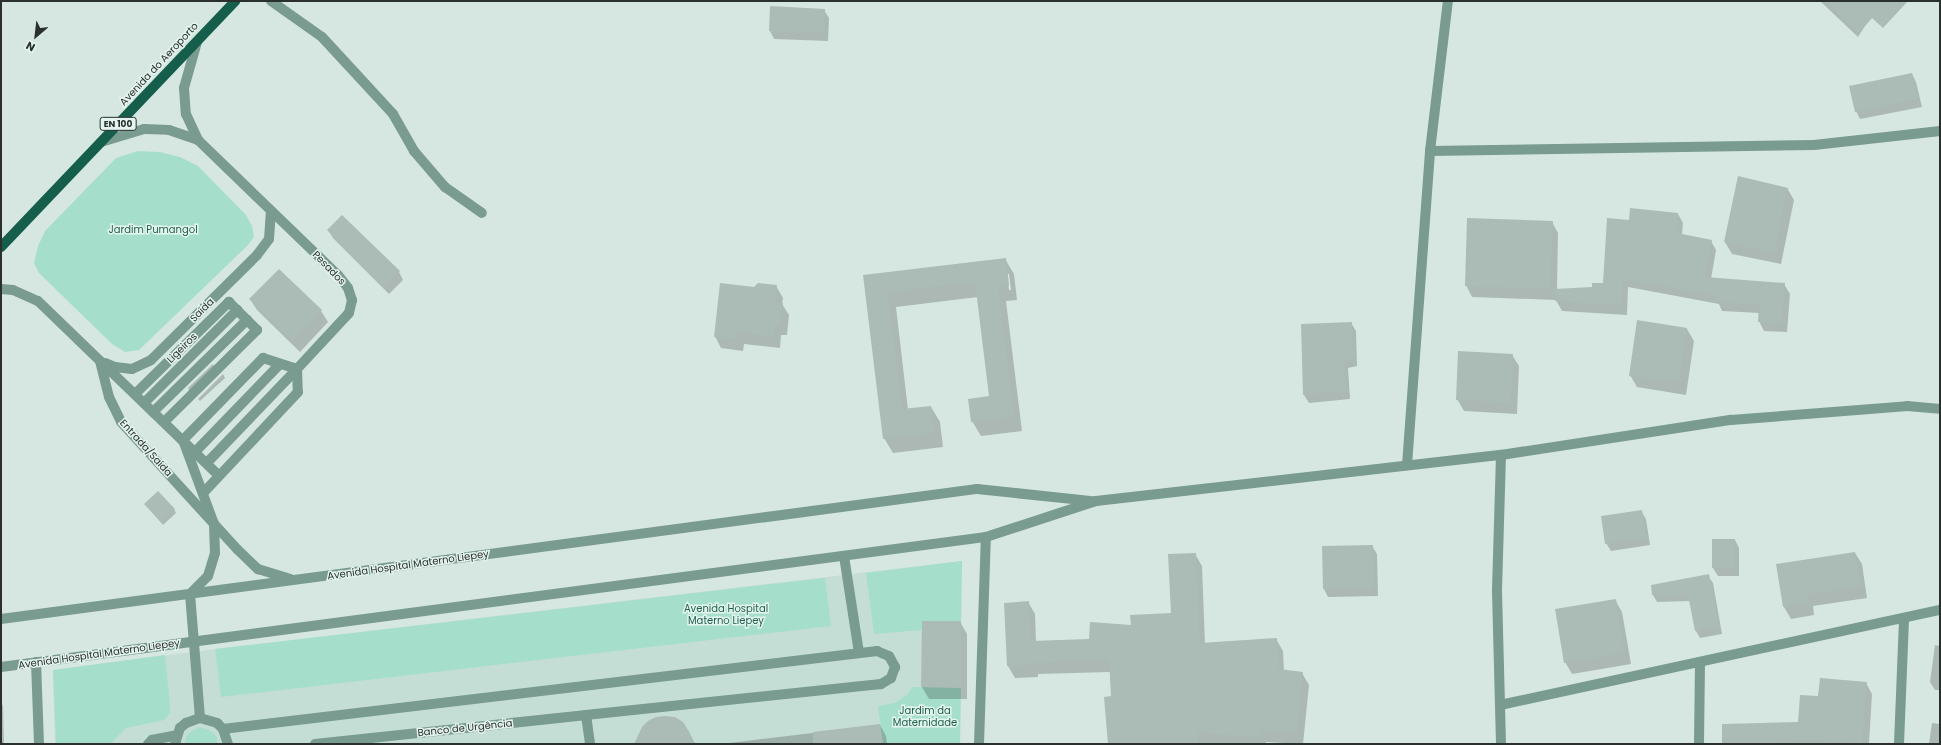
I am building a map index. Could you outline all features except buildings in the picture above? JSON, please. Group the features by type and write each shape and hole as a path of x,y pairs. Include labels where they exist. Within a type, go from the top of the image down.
{"main road":[{"name":"Avenida do Aeroporto","path":"1,247 235,1"}],"street":[{"path":"271,1 322,37 393,114 414,151 445,188 482,214"},
{"path":"1407,465 1430,151 1448,1"},
{"path":"197,42 184,88 186,114 198,140"},
{"path":"101,142 144,129 169,130 198,140"},
{"path":"1430,151 1814,145 1940,131"},
{"name":"Pesados","path":"198,140 338,275 348,288 352,300 348,313 207,463"},
{"name":"Saída","path":"100,360 114,367 132,369 151,360 257,255 269,239 271,211"},
{"path":"164,422 257,330 229,302 234,278"},
{"path":"1,288 13,290 38,301 218,475"},
{"name":"Ligeiros","path":"135,394 229,302"},
{"name":"Ligeiros","path":"144,403 238,310"},
{"path":"153,412 247,320"},
{"path":"183,440 264,358 297,369 298,392 218,475 204,492"},
{"name":"Entrada/Saída","path":"100,360 109,397 121,422 214,524 258,569 293,580"},
{"path":"195,452 280,364"},
{"path":"1096,501 1501,455 1731,420 1907,406 1940,409"},
{"path":"183,440 204,492 214,524 215,553 208,576 190,594 200,718"},
{"path":"1501,455 1497,590 1501,744"},
{"name":"Avenida Hospital Materno Liepey","path":"1,619 977,489 1096,501"},
{"name":"Avenida Hospital Materno Liepey","path":"1,667 986,537 1096,501"},
{"path":"979,744 986,537"},
{"path":"844,556 860,653"},
{"path":"1500,705 1940,610"},
{"path":"1898,744 1904,618"},
{"name":"Banco de Urgência","path":"223,729 877,651 889,656 895,668 891,678 881,684 314,744"},
{"path":"36,662 39,744"},
{"path":"1699,744 1700,662"},
{"path":"586,715 590,744"},
{"path":"148,744 152,740 176,740 186,723 200,718 217,723 223,729 228,744"}],"shaded area":[{"path":"962,561 960,744 55,744 53,670 215,649"}],"green space":[{"name":"Jardim Pumangol","path":"138,151 160,152 180,157 198,166 246,215 252,226 254,237 247,246 139,350 125,352 112,344 39,273 34,263 38,246 45,231 116,158"},
{"path":"962,561 961,621 922,621 922,630 874,634 866,573"},
{"name":"Avenida Hospital Materno Liepey","path":"825,578 831,626 221,697 215,649"},
{"path":"165,655 170,713 164,720 126,728 113,741 112,744 56,744 53,670"},
{"name":"Jardim da Maternidade","path":"912,687 961,688 960,744 883,744 878,706 895,703 908,694"},
{"path":"199,727 213,733 217,737 217,744 185,744 186,737 189,733"}]}
